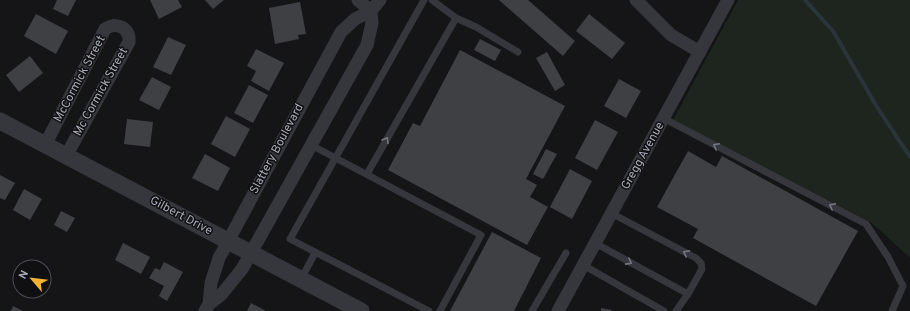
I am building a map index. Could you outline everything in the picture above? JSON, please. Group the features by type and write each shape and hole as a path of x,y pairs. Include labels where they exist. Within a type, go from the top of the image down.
{"street":[{"path":"358,0 371,11"},
{"name":"Slattery Boulevard","path":"207,307 211,283 219,258 341,32 355,19 371,11 380,0"},
{"path":"636,0 671,35 700,52"},
{"name":"Gregg Avenue","path":"558,311 728,0"},
{"name":"Slattery Boulevard","path":"207,307 235,280 312,145 367,45 372,23 371,11"},
{"name":"McCormick Street","path":"45,145 105,29 109,26 115,25 123,27"},
{"name":"Mc Cormick Street","path":"66,156 129,42 128,34 123,27"},
{"name":"Gilbert Drive","path":"0,121 361,311"}],"lane":[{"path":"424,0 337,158 290,239 429,311"},
{"path":"432,0 456,18 476,27 518,52"},
{"path":"367,174 456,18"},
{"path":"663,118 866,224 875,236 903,286 892,311"},
{"path":"312,145 481,235 440,311"},
{"path":"611,213 696,258 701,263 702,269 688,294 676,311"},
{"path":"595,243 688,294"},
{"path":"301,279 315,253"},
{"path":"535,310 566,253"},
{"path":"583,265 664,311"}],"shaded area":[{"path":"738,0 910,0 910,258 872,223 673,120"}],"building":[{"path":"57,0 76,0 68,16 53,9"},
{"path":"150,0 178,0 182,7 159,19"},
{"path":"205,0 224,0 213,9"},
{"path":"499,0 528,0 575,41 563,56"},
{"path":"300,2 306,34 298,35 299,39 275,44 269,8"},
{"path":"36,14 68,31 56,54 24,36"},
{"path":"589,14 625,43 612,59 576,31"},
{"path":"168,37 186,45 171,75 153,67"},
{"path":"480,39 501,50 495,61 474,50"},
{"path":"256,49 284,63 269,91 251,81 256,71 247,66"},
{"path":"460,50 565,106 526,179 537,185 530,197 548,207 527,245 388,170 413,123 420,126"},
{"path":"547,52 565,85 555,91 536,58"},
{"path":"30,56 43,73 19,92 6,75"},
{"path":"152,77 171,87 159,110 139,100"},
{"path":"619,79 641,91 626,118 604,106"},
{"path":"249,85 268,95 253,123 234,113"},
{"path":"226,116 250,129 235,157 211,144"},
{"path":"127,119 153,122 150,147 124,144"},
{"path":"595,120 618,132 597,170 575,158"},
{"path":"546,149 557,154 543,179 533,174"},
{"path":"688,151 716,167 722,156 858,231 816,306 693,238 698,229 657,207"},
{"path":"205,154 230,168 218,191 192,178"},
{"path":"570,169 592,181 572,219 550,207"},
{"path":"0,175 15,183 5,200 0,198"},
{"path":"24,189 42,199 30,220 13,210"},
{"path":"61,211 75,218 67,232 54,225"},
{"path":"492,232 541,258 514,311 450,311"},
{"path":"123,243 150,257 141,274 115,260"},
{"path":"164,262 183,272 167,301 159,296 164,286 149,278 155,268 160,270"},
{"path":"251,303 266,311 247,311"},
{"path":"13,306 23,311 11,311"},
{"path":"601,308 612,310 601,311"}],"waterway":[{"path":"805,0 833,31 877,107 910,157"}]}
